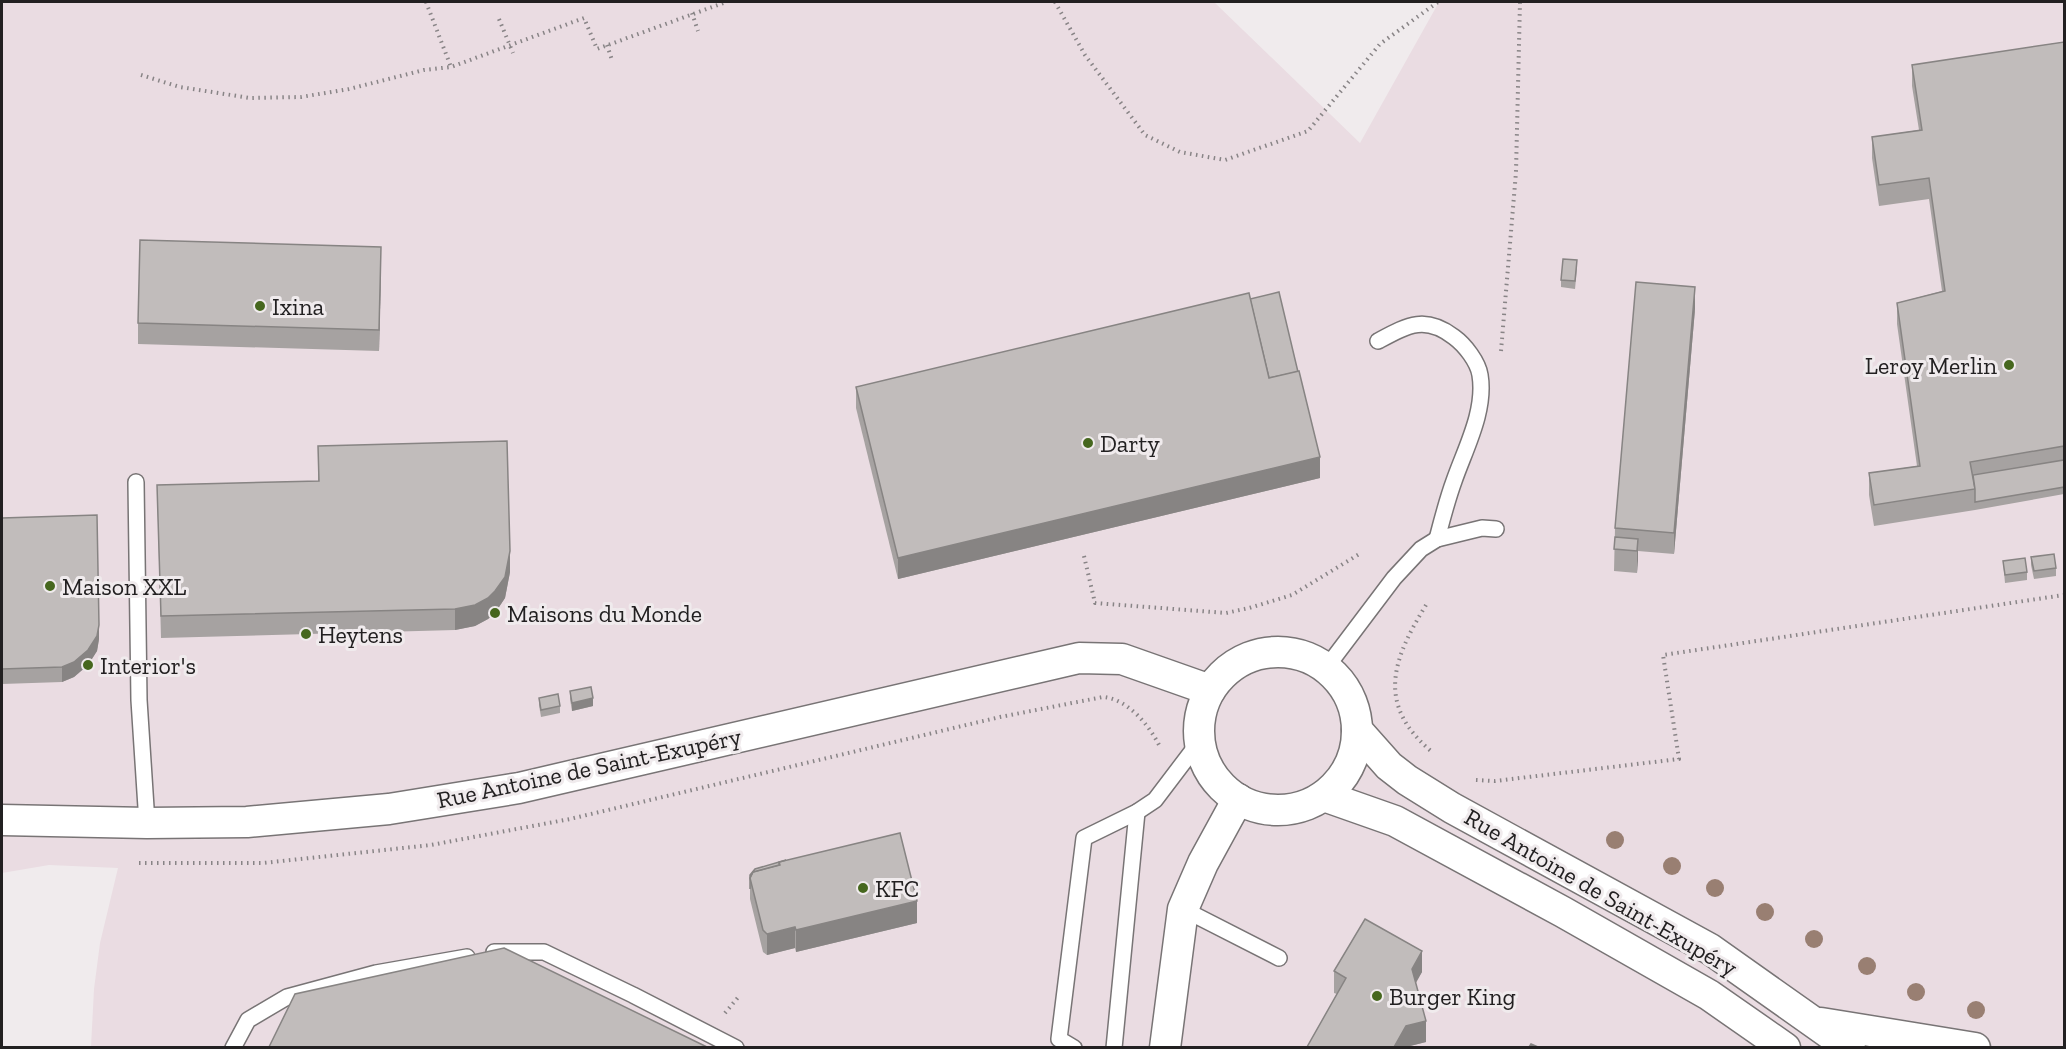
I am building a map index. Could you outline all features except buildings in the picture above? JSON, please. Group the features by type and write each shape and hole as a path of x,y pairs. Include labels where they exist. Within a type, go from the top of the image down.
{"street":[{"path":"1285,652 1307,657 1326,668 1342,685 1354,706 1357,730 1355,749 1349,767 1338,783 1324,796 1308,804 1291,809 1272,810 1254,807 1219,785 1206,765 1199,742 1198,724 1202,706 1210,690 1224,672 1242,660 1263,653 1285,652"},
{"name":"Rue Antoine de Saint-Exupéry","path":"2,820 147,823 247,822 389,809 519,788 1079,657 1122,659 1210,690"},
{"name":"Rue Antoine de Saint-Exupéry","path":"1357,730 1389,766 1415,785 1452,808 1710,948 1850,1047"},
{"name":"Rue Antoine de Saint-Exupéry","path":"1324,796 1395,820 1709,995 1785,1047"},
{"path":"1165,1047 1183,909 1190,889 1238,799"},
{"path":"1814,1022 1975,1047"}],"lane":[{"path":"1378,340 1400,329 1418,324 1437,325 1457,339 1471,355 1480,372 1481,389 1470,439 1454,481 1437,539"},
{"path":"136,482 139,700 147,823"},
{"path":"1326,668 1394,578 1421,549 1437,539 1482,528 1496,529"},
{"path":"1074,1047 1059,1039 1084,838 1137,812 1155,800 1199,742"},
{"path":"1114,1047 1137,812"},
{"path":"1183,909 1279,958"},
{"path":"233,1047 248,1020 287,997 376,973 493,952 544,952 736,1047"}],"path":[{"path":"426,2 451,67"},
{"path":"141,75 180,87 250,98 343,90 424,70 451,67 584,18 597,49 726,2"},
{"path":"1055,2 1085,55 1145,135 1180,152 1225,159 1308,131 1380,44 1438,2"},
{"path":"1501,354 1516,172 1520,2"},
{"path":"692,13 698,31"},
{"path":"500,19 513,53"},
{"path":"607,45 612,60"},
{"path":"424,70 426,77"},
{"path":"391,71 393,77"},
{"path":"217,87 219,94"},
{"path":"343,90 346,98"},
{"path":"1084,556 1095,603 1226,613 1268,604 1292,595 1361,553"},
{"path":"1470,777 1478,781 1495,781 1679,759 1663,655 2064,595"},
{"path":"1426,605 1396,664 1395,688 1402,716 1411,730 1435,755"},
{"path":"139,863 263,863 431,845 570,819 1000,717 1103,697 1113,698 1128,706 1144,722 1160,746 1161,757"},
{"path":"718,1022 740,995"}],"shaded area":[{"path":"2,2 1214,2 1360,143 1439,2 2064,2 2064,1047 91,1047 94,989 100,943 118,868 49,865 2,873"}],"place":[{"name":"Ixina","path":"260,306"},
{"name":"Leroy Merlin","path":"2009,365"},
{"name":"Darty","path":"1088,443"},
{"name":"Maison XXL","path":"50,586"},
{"name":"Maisons du Monde","path":"495,613"},
{"name":"Heytens","path":"306,634"},
{"name":"Interior's","path":"88,665"},
{"name":"KFC","path":"863,888"},
{"name":"Burger King","path":"1377,996"}]}
